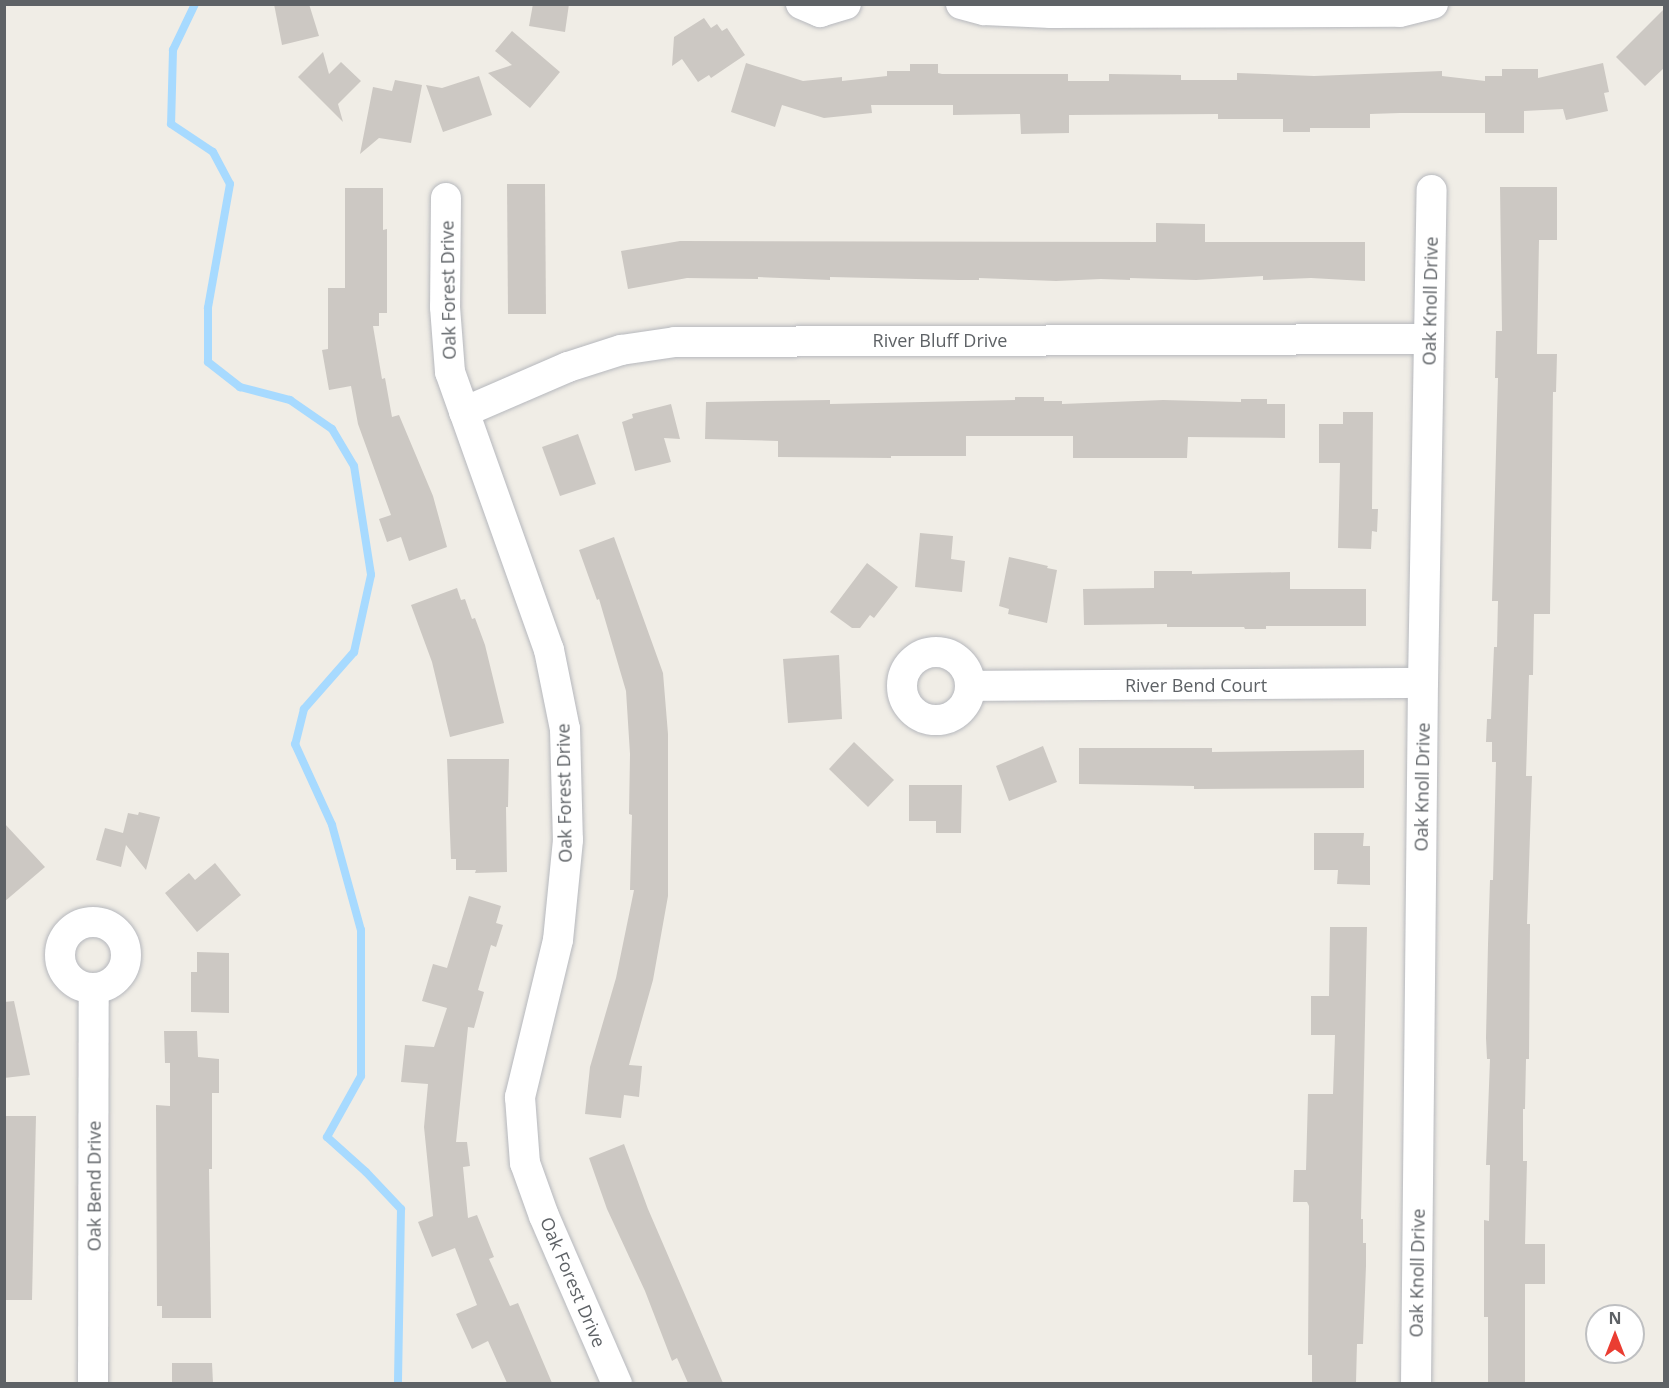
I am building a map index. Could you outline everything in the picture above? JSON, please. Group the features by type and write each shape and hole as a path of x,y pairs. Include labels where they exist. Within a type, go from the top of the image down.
{"street":[{"path":"801,4 820,12 846,4"},
{"path":"962,4 984,10 1074,13 1400,12 1433,4"},
{"name":"Oak Knoll Drive","path":"1416,1383 1423,683 1432,190"},
{"name":"Oak Forest Drive","path":"446,198 446,338 450,372 549,650 565,729 568,840 558,940 520,1097 525,1163 544,1215 617,1383"},
{"name":"River Bluff Drive","path":"464,412 568,367 621,350 675,342 1428,339"},
{"name":"River Bend Court","path":"970,686 1423,683"},
{"name":"Oak Bend Drive","path":"93,1383 94,988"}],"building":[{"path":"274,4 309,4 319,36 282,45"},
{"path":"533,4 569,4 565,32 529,26"},
{"path":"1665,8 1665,67 1645,86 1616,57"},
{"path":"704,18 711,28 717,24 722,31 727,28 745,55 711,78 709,75 698,82 682,59 672,66 674,37"},
{"path":"512,31 560,72 530,108 488,73 512,65 495,51"},
{"path":"323,52 329,74 341,62 361,81 338,104 343,122 298,77"},
{"path":"746,63 803,81 842,77 842,81 887,76 887,71 910,71 910,64 938,64 938,73 942,74 1068,74 1068,81 1109,81 1109,74 1181,75 1181,80 1237,80 1237,73 1314,76 1442,71 1442,76 1485,81 1485,76 1502,76 1502,69 1538,69 1538,78 1603,63 1609,92 1604,93 1608,111 1566,120 1563,109 1524,111 1524,133 1485,133 1485,113 1400,113 1370,114 1370,128 1310,128 1310,132 1283,132 1283,119 1218,119 1218,114 1069,115 1069,133 1021,134 1020,114 953,115 953,105 871,105 872,113 824,118 782,105 775,127 731,112"},
{"path":"479,76 492,115 443,132 426,85 442,88"},
{"path":"395,80 422,85 411,143 379,138 360,154 373,87 392,91"},
{"path":"507,184 545,184 546,314 508,314"},
{"path":"1500,187 1557,187 1557,240 1539,240 1537,354 1557,354 1556,392 1553,392 1550,614 1534,614 1533,675 1529,675 1526,776 1532,776 1527,924 1530,924 1529,1059 1526,1059 1525,1109 1523,1109 1523,1161 1527,1161 1525,1244 1545,1244 1545,1284 1525,1284 1525,1383 1488,1383 1488,1317 1484,1317 1484,1220 1489,1221 1490,1165 1486,1165 1490,1059 1487,1059 1486,1038 1488,944 1490,880 1493,880 1496,762 1492,762 1492,742 1486,742 1487,719 1491,719 1494,647 1497,647 1498,601 1492,601 1498,378 1495,378 1496,331 1502,331"},
{"path":"345,188 383,188 383,230 387,229 387,313 379,313 379,326 373,326 382,379 385,378 392,417 399,415 433,496 447,547 409,561 401,537 387,542 379,519 391,515 358,424 351,386 329,390 322,350 328,349 328,288 345,288"},
{"path":"1156,223 1205,224 1205,242 1365,242 1365,281 1311,278 1263,280 1263,276 1196,280 1130,278 1130,280 1056,281 830,277 830,280 758,277 758,279 687,278 628,289 621,251 680,241 1156,242"},
{"path":"1015,397 1044,397 1044,401 1062,401 1062,404 1163,400 1241,402 1241,399 1267,399 1267,404 1285,404 1285,438 1188,437 1187,458 1073,458 1073,436 966,436 966,456 891,456 891,458 778,457 778,441 705,439 706,402 830,400 830,404 1015,400"},
{"path":"671,404 680,439 664,438 671,462 635,471 622,422 633,418 632,414"},
{"path":"1343,412 1373,412 1372,509 1378,509 1377,532 1372,531 1371,549 1338,548 1340,463 1319,463 1319,424 1343,424"},
{"path":"578,434 596,484 560,496 542,447"},
{"path":"920,533 953,536 951,559 965,561 962,592 915,587"},
{"path":"614,537 663,673 668,734 668,896 653,980 629,1065 642,1066 639,1097 624,1095 621,1118 585,1114 590,1067 616,978 634,890 630,890 632,815 629,814 630,754 626,691 599,599 597,600 579,550"},
{"path":"1009,557 1057,570 1047,623 1008,614 1009,609 999,606"},
{"path":"867,563 898,587 874,618 870,615 860,628 852,628 830,612"},
{"path":"1154,571 1192,571 1192,574 1290,572 1290,589 1366,589 1366,626 1266,626 1266,629 1245,629 1244,627 1167,627 1167,624 1084,625 1083,589 1154,588"},
{"path":"457,588 461,600 465,599 472,619 475,618 485,645 504,723 450,737 432,662 411,605"},
{"path":"839,655 842,719 788,723 783,659"},
{"path":"854,742 894,780 868,807 829,769"},
{"path":"1043,746 1057,782 1009,801 996,766"},
{"path":"1079,748 1212,748 1212,752 1364,750 1364,788 1194,789 1194,786 1079,784"},
{"path":"447,759 509,759 508,807 506,807 507,872 475,873 476,870 456,870 456,859 451,859"},
{"path":"909,785 962,785 961,833 936,833 936,821 909,821"},
{"path":"139,812 160,817 146,870 126,845 121,867 96,860 105,828 123,833 128,813 138,815"},
{"path":"4,823 45,867 4,902"},
{"path":"1314,833 1364,833 1363,846 1370,846 1370,885 1337,884 1338,870 1314,870"},
{"path":"215,863 241,895 197,932 165,893 189,873 195,880"},
{"path":"469,896 501,906 496,923 503,925 496,947 491,945 478,990 484,992 474,1028 468,1027 456,1142 467,1142 470,1166 463,1167 468,1218 477,1215 494,1257 489,1259 510,1306 518,1303 552,1383 507,1383 488,1341 472,1349 456,1314 477,1305 455,1248 432,1257 418,1222 433,1216 424,1127 428,1084 401,1082 405,1045 434,1047 447,1008 422,1001 433,964 447,968"},
{"path":"1330,927 1367,927 1361,1219 1363,1219 1363,1243 1366,1243 1366,1266 1363,1344 1357,1344 1356,1383 1312,1383 1312,1355 1308,1355 1309,1206 1307,1202 1293,1202 1294,1170 1306,1170 1308,1094 1333,1094 1335,1035 1311,1035 1311,996 1329,996"},
{"path":"197,952 229,953 229,1013 191,1012 191,972 197,972"},
{"path":"14,1001 30,1075 4,1078 4,1002"},
{"path":"164,1031 197,1031 198,1057 219,1059 219,1093 212,1093 212,1169 209,1169 211,1318 162,1318 162,1306 157,1306 156,1105 170,1106 170,1063 165,1063"},
{"path":"4,1116 36,1116 32,1300 4,1300"},
{"path":"624,1144 648,1209 723,1383 688,1383 677,1358 672,1361 645,1291 607,1209 589,1158"},
{"path":"172,1363 212,1363 213,1383 172,1383"}],"waterway":[{"path":"195,4 173,50 171,124 213,152 230,184 208,308 208,362 240,387 290,400 332,429 354,466 371,575 354,652 304,709 295,744 332,825 361,930 361,1076 327,1137 366,1172 401,1209 398,1384"}]}
